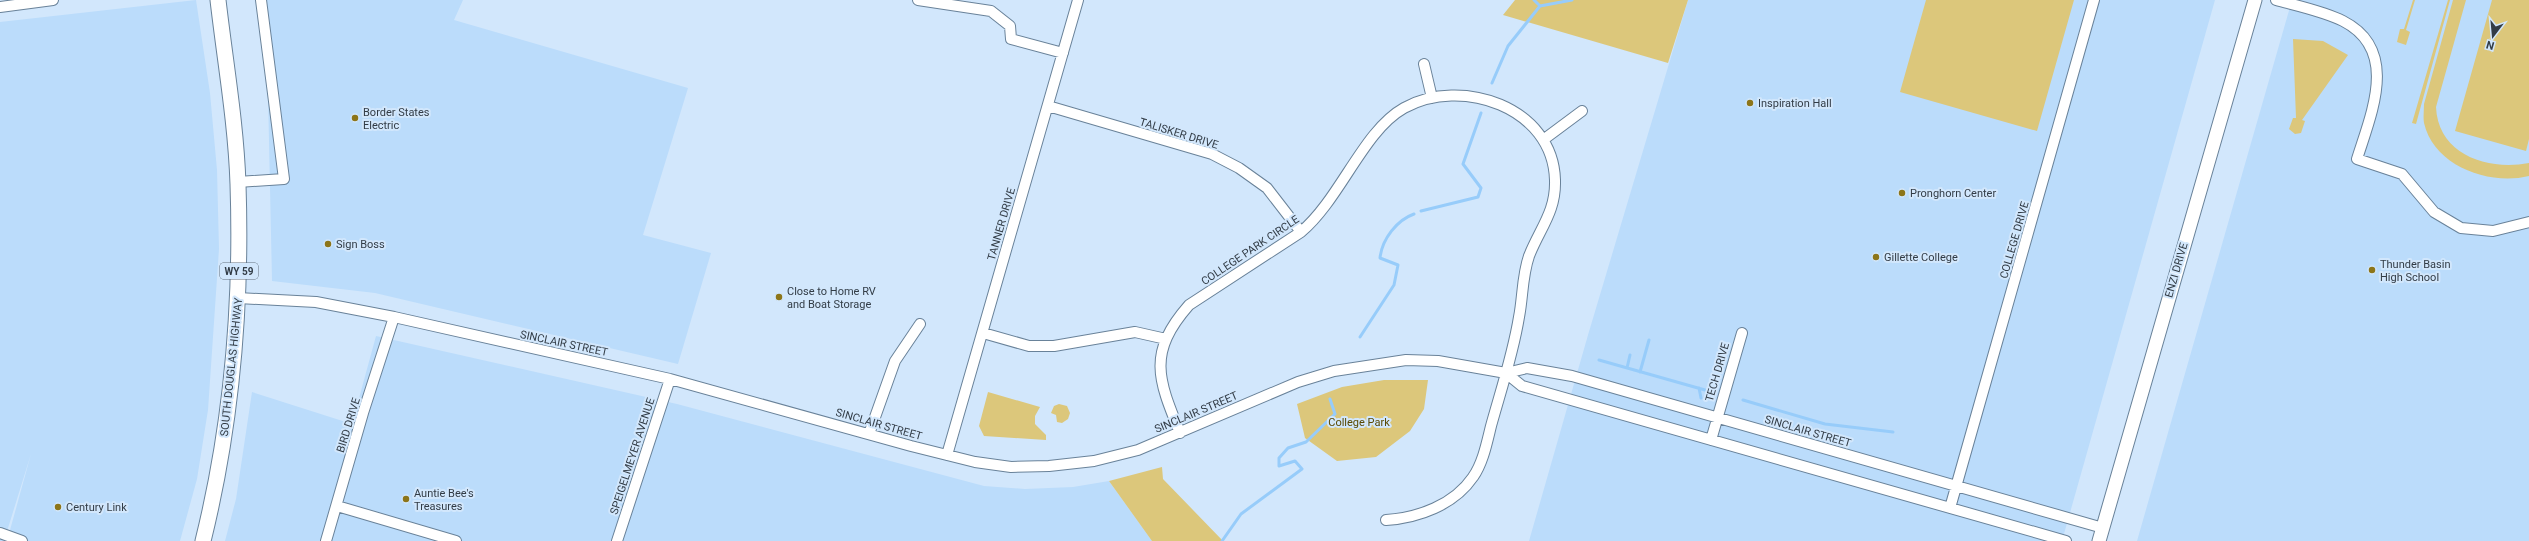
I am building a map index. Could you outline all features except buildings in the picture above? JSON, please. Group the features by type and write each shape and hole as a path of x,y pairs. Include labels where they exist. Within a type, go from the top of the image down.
{"highway":[{"name":"SOUTH DOUGLAS HIGHWAY","path":"203,541 222,454 238,298 238,182 218,0"}],"main road":[{"name":"ENZI DRIVE","path":"2101,535 2255,0"}],"street":[{"path":"0,7 53,0"},
{"path":"238,182 284,179 261,0"},
{"path":"918,0 991,11 1010,26 1011,39 1063,53"},
{"name":"TANNER DRIVE","path":"947,455 1078,0"},
{"name":"COLLEGE DRIVE","path":"1950,508 2094,0"},
{"path":"2276,0 2344,21 2358,30 2370,46 2377,66 2378,84 2357,159 2402,174 2434,212 2461,228 2493,231 2529,222"},
{"path":"1424,64 1432,98"},
{"name":"COLLEGE PARK CIRCLE","path":"1180,433 1160,380 1160,362 1166,340 1175,321 1189,305 1301,232 1315,221 1331,201 1370,141 1385,123 1404,108 1432,98 1451,94 1497,102 1518,114 1543,140 1555,178 1553,202 1546,224 1529,256 1524,278 1520,317 1506,373 1483,456 1474,476 1457,495 1442,504 1409,518 1386,520"},
{"name":"TALISKER DRIVE","path":"1048,106 1212,154 1239,168 1267,188 1301,232"},
{"path":"1543,140 1582,111"},
{"name":"SINCLAIR STREET","path":"238,298 316,302 394,317 670,379 975,462 1011,466 1049,466 1094,461 1138,450 1298,382 1334,371 1406,360 1438,361 1506,373 1527,368 1572,376 1956,486 2101,535"},
{"name":"BIRD DRIVE","path":"326,541 363,413 394,317"},
{"path":"869,434 896,361 920,324"},
{"path":"983,333 1029,346 1054,346 1135,332 1166,340"},
{"name":"TECH DRIVE","path":"1711,440 1742,333"},
{"name":"SINCLAIR STREET","path":"1506,373 1522,386 2066,541"},
{"name":"SPEIGELMEYER AVENUE","path":"617,541 670,379"},
{"path":"337,506 456,541"},
{"path":"0,533 22,541"}],"shaded area":[{"path":"196,0 210,93 217,170 219,249 208,410 197,479 180,541 7,541 31,454 4,541 0,541 0,22"},
{"path":"266,0 463,0 454,20 688,88 643,235 711,253 678,364 375,293 272,281"},
{"name":"Gillette College","path":"1688,0 2215,0 2062,541 1529,541 1588,335"},
{"name":"Thunder Basin High School","path":"2292,0 2529,0 2529,541 2137,541"},
{"path":"376,336 677,404 984,486 1025,489 1073,487 1109,481 1152,541 225,541 236,499 252,392 352,424"}],"green space":[{"path":"1515,0 1688,0 1668,63 1503,15"},
{"path":"1926,0 2074,0 2037,131 1900,92"},
{"path":"2413,0 2415,0 2406,30 2410,32 2406,45 2397,42 2400,29 2404,29"},
{"path":"2448,0 2450,0 2416,124 2412,123"},
{"path":"2453,0 2466,0 2436,107 2439,124 2446,137 2455,148 2468,156 2497,164 2513,165 2529,163 2529,176 2497,178 2481,175 2465,169 2451,161 2439,151 2430,138 2424,123 2424,104"},
{"path":"2492,0 2529,0 2529,139 2526,151 2455,131"},
{"path":"2293,39 2323,41 2348,55 2302,120 2305,121 2301,133 2295,134 2289,129 2293,118 2296,118"},
{"name":"College Park","path":"1384,380 1428,380 1424,409 1410,431 1376,457 1337,461 1305,438 1297,404 1342,387"},
{"path":"988,392 1040,407 1035,416 1035,424 1046,435 1046,440 984,436 979,426"},
{"path":"1059,404 1067,406 1070,413 1068,419 1062,423 1057,422 1056,415 1051,413 1054,406"},
{"path":"1162,467 1163,479 1223,541 1152,541 1109,481"}],"waterway":[{"path":"1534,0 1540,6"},
{"path":"1492,83 1508,46 1540,6 1572,0"},
{"path":"1421,211 1478,197 1481,188 1463,164 1481,113"},
{"path":"1360,337 1394,285 1398,265 1380,258 1381,251 1387,237 1396,226 1414,214"},
{"path":"1640,372 1649,340"},
{"path":"1627,368 1630,355"},
{"path":"1599,360 1705,390"},
{"path":"1699,388 1701,398"},
{"path":"1222,541 1241,514 1302,469 1295,461 1279,466 1279,458 1288,448 1306,442 1335,414 1330,399"},
{"path":"1743,400 1825,424 1893,432"}],"place":[{"name":"Inspiration Hall","path":"1750,103"},
{"name":"Border States Electric","path":"355,118"},
{"name":"Pronghorn Center","path":"1902,193"},
{"name":"Sign Boss","path":"328,244"},
{"name":"Gillette College","path":"1876,257"},
{"name":"Thunder Basin High School","path":"2372,270"},
{"name":"Close to Home RV and Boat Storage","path":"779,297"},
{"name":"Auntie Bee's Treasures","path":"406,499"},
{"name":"Century Link","path":"58,507"}]}
